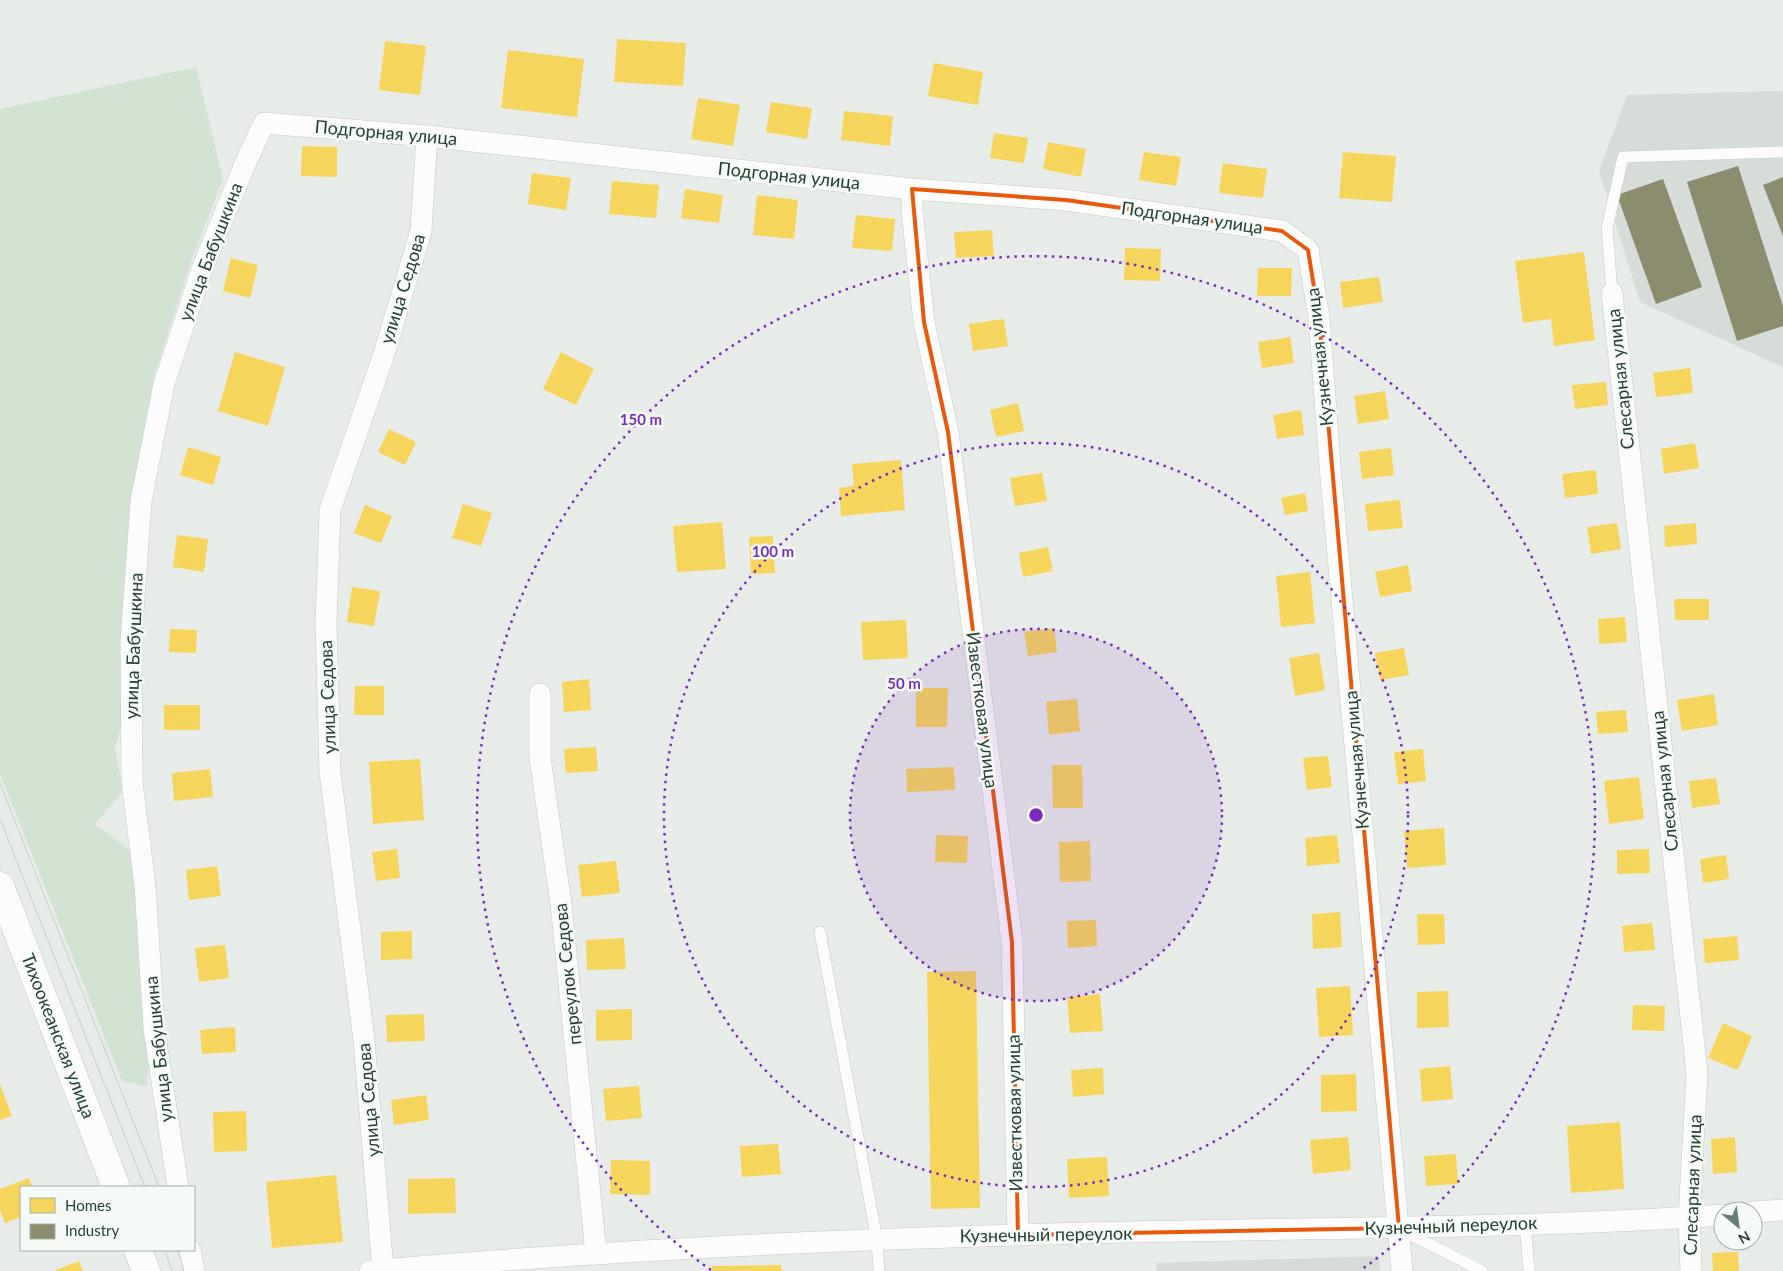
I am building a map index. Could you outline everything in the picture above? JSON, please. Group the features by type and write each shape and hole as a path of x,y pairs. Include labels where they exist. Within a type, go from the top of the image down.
{"main road":[{"name":"Тихоокеанская улица","path":"0,886 116,1186"},
{"path":"138,1251 146,1271"}],"street":[{"name":"Подгорная улица","path":"264,123 427,136 912,189 1066,200 1282,231 1308,250"},
{"name":"улица Бабушкина","path":"178,1186 154,1029 145,886 132,782 131,641 141,501 164,384 202,269 264,123"},
{"name":"улица Седова","path":"377,1270 364,1040 330,772 326,623 330,510 382,360 422,231 427,136"},
{"name":"Известковая улица","path":"912,189 914,230 924,322 948,432 1012,942 1018,1234"},
{"name":"Кузнечная улица","path":"1308,250 1319,318 1330,466 1402,1271"},
{"name":"Слесарная улица","path":"1612,293 1697,1073 1689,1217 1691,1271"},
{"name":"переулок Седова","path":"540,694 540,758 561,904 596,1254"},
{"path":"1763,1211 1783,1210"},
{"name":"Кузнечный переулок","path":"377,1270 596,1254 1018,1234 1399,1228 1713,1215"},
{"path":"190,1251 194,1271"}],"lane":[{"path":"1612,293 1607,228 1623,157 1783,152"},
{"path":"820,932 877,1240 879,1271"},
{"path":"1525,1223 1529,1271"},
{"path":"1399,1228 1482,1271"}],"highlighted area":[{"path":"912,189 1066,200 1282,231 1308,250 1319,318 1399,1228 1018,1235 1012,942 948,432 924,322"}],"shaded area":[{"path":"1783,91 1783,367 1640,302 1599,171 1627,95"},
{"path":"1379,1256 1380,1271 1157,1271 1156,1263"}],"green space":[{"path":"196,67 223,179 191,262 154,376 140,452 124,716 115,748 123,791 95,824 131,851 151,1037 147,1087 122,1081 0,774 0,109"}],"building: Homes":[{"path":"617,39 686,43 683,86 614,82"},
{"path":"385,41 426,46 420,95 379,90"},
{"path":"508,50 584,59 577,117 501,108"},
{"path":"934,63 983,72 978,105 928,96"},
{"path":"698,98 740,105 733,146 691,139"},
{"path":"771,102 812,108 807,139 766,132"},
{"path":"844,111 893,116 890,146 841,140"},
{"path":"994,133 1028,138 1024,163 990,158"},
{"path":"1048,142 1086,149 1081,177 1043,169"},
{"path":"302,146 337,147 337,177 301,176"},
{"path":"1144,152 1181,157 1176,186 1139,180"},
{"path":"1343,152 1396,156 1392,202 1339,198"},
{"path":"1223,163 1267,169 1263,198 1219,193"},
{"path":"532,173 571,178 566,210 528,204"},
{"path":"612,181 659,185 656,218 609,214"},
{"path":"685,189 723,195 719,223 681,218"},
{"path":"757,195 798,200 794,239 753,235"},
{"path":"856,215 895,219 892,251 852,248"},
{"path":"992,230 994,256 956,258 954,232"},
{"path":"1125,248 1161,249 1160,281 1124,280"},
{"path":"1584,252 1595,340 1554,346 1551,319 1523,323 1515,261"},
{"path":"231,258 258,265 250,298 223,291"},
{"path":"1258,268 1292,268 1291,296 1257,296"},
{"path":"1379,277 1383,302 1343,308 1340,282"},
{"path":"1004,319 1008,346 973,351 969,324"},
{"path":"1290,337 1294,363 1262,368 1258,342"},
{"path":"235,352 285,367 268,426 218,411"},
{"path":"561,352 594,369 576,405 543,389"},
{"path":"1690,368 1693,393 1656,397 1653,373"},
{"path":"1606,382 1608,405 1575,409 1572,385"},
{"path":"1385,391 1389,419 1358,424 1354,396"},
{"path":"1018,403 1024,431 996,437 990,410"},
{"path":"1301,410 1304,435 1277,439 1273,415"},
{"path":"389,429 416,442 405,465 378,452"},
{"path":"1695,443 1699,468 1664,474 1661,449"},
{"path":"188,447 221,457 213,485 180,475"},
{"path":"1391,448 1394,475 1362,479 1359,452"},
{"path":"901,460 905,510 841,516 839,488 854,486 852,464"},
{"path":"1596,470 1598,494 1565,498 1562,474"},
{"path":"1042,473 1047,501 1015,506 1010,478"},
{"path":"1305,493 1308,511 1285,515 1281,498"},
{"path":"1400,500 1403,528 1368,531 1365,504"},
{"path":"463,504 492,513 481,546 452,538"},
{"path":"365,505 392,516 381,543 354,533"},
{"path":"722,522 726,569 677,572 673,526"},
{"path":"1617,523 1621,549 1591,554 1587,527"},
{"path":"1696,523 1697,544 1665,547 1664,526"},
{"path":"177,535 208,539 204,572 173,567"},
{"path":"773,536 775,573 751,574 749,537"},
{"path":"1048,547 1053,571 1023,577 1019,553"},
{"path":"1408,565 1412,591 1380,597 1375,572"},
{"path":"1310,572 1315,623 1281,627 1276,576"},
{"path":"352,587 380,591 374,626 347,622"},
{"path":"1674,599 1709,599 1709,620 1675,620"},
{"path":"1625,617 1627,642 1599,644 1598,619"},
{"path":"906,620 908,658 863,660 861,622"},
{"path":"1054,628 1057,652 1028,656 1024,632"},
{"path":"170,629 197,630 196,653 169,652"},
{"path":"1404,648 1409,675 1380,680 1375,653"},
{"path":"1319,653 1325,690 1295,696 1289,658"},
{"path":"589,679 591,710 564,712 562,682"},
{"path":"355,686 384,686 384,715 354,715"},
{"path":"916,688 948,688 947,727 916,727"},
{"path":"1714,694 1718,725 1682,731 1677,700"},
{"path":"1077,699 1080,731 1049,735 1046,702"},
{"path":"164,705 200,705 200,730 164,730"},
{"path":"1626,710 1628,732 1598,734 1596,712"},
{"path":"596,747 598,771 566,773 564,749"},
{"path":"1423,749 1426,781 1398,784 1394,752"},
{"path":"1328,756 1332,787 1307,790 1303,758"},
{"path":"420,759 424,820 373,824 369,762"},
{"path":"1052,765 1082,765 1083,808 1053,808"},
{"path":"954,767 955,790 907,792 906,769"},
{"path":"210,769 213,797 174,801 172,773"},
{"path":"1639,777 1644,819 1609,824 1604,781"},
{"path":"1716,778 1720,804 1692,808 1689,781"},
{"path":"1444,828 1446,865 1407,868 1404,831"},
{"path":"936,835 968,836 967,863 935,862"},
{"path":"1337,835 1340,863 1307,866 1305,838"},
{"path":"1090,841 1091,881 1060,882 1059,842"},
{"path":"397,849 400,878 376,881 372,852"},
{"path":"1649,849 1650,873 1617,874 1617,850"},
{"path":"1726,855 1729,879 1703,883 1700,859"},
{"path":"616,861 620,893 582,897 578,865"},
{"path":"217,866 221,896 189,900 186,870"},
{"path":"1340,912 1342,947 1313,949 1312,914"},
{"path":"1417,914 1444,914 1445,944 1418,945"},
{"path":"1096,920 1097,946 1068,948 1067,921"},
{"path":"1652,923 1655,950 1624,952 1622,926"},
{"path":"412,931 412,959 381,960 381,932"},
{"path":"1737,936 1739,960 1705,963 1703,939"},
{"path":"624,938 626,969 587,970 586,940"},
{"path":"225,945 229,978 199,982 195,948"},
{"path":"976,971 980,1208 931,1209 927,972"},
{"path":"1350,986 1353,1035 1319,1037 1316,988"},
{"path":"1448,991 1449,1027 1417,1028 1417,992"},
{"path":"1100,994 1103,1031 1070,1033 1067,997"},
{"path":"1633,1005 1665,1006 1664,1031 1632,1030"},
{"path":"632,1009 632,1040 596,1041 596,1010"},
{"path":"424,1014 425,1041 387,1042 386,1015"},
{"path":"1723,1023 1752,1036 1738,1070 1708,1058"},
{"path":"235,1027 236,1052 202,1054 200,1030"},
{"path":"1450,1066 1453,1099 1422,1102 1420,1069"},
{"path":"1103,1068 1104,1094 1073,1097 1071,1070"},
{"path":"1356,1074 1357,1111 1321,1112 1321,1075"},
{"path":"0,1084 12,1116 0,1120"},
{"path":"639,1086 642,1118 606,1121 603,1089"},
{"path":"426,1095 429,1120 394,1125 391,1100"},
{"path":"246,1111 247,1151 214,1152 213,1112"},
{"path":"1620,1122 1624,1189 1571,1193 1567,1126"},
{"path":"1348,1137 1351,1170 1313,1174 1310,1140"},
{"path":"1735,1137 1737,1172 1713,1174 1711,1139"},
{"path":"778,1144 781,1174 742,1177 740,1146"},
{"path":"1456,1154 1458,1184 1426,1186 1424,1156"},
{"path":"1107,1157 1109,1196 1069,1198 1067,1159"},
{"path":"611,1160 650,1161 650,1195 610,1194"},
{"path":"336,1175 343,1242 272,1248 266,1182"},
{"path":"29,1178 32,1186 20,1186 20,1217 5,1223 0,1211 0,1189"},
{"path":"455,1178 456,1213 408,1214 408,1179"},
{"path":"1738,1252 1739,1271 1713,1271 1712,1253"},
{"path":"79,1261 83,1271 54,1271"},
{"path":"781,1265 781,1271 712,1271 712,1266"}],"building: Industry":[{"path":"1738,166 1783,306 1783,326 1737,341 1687,182"},
{"path":"1783,177 1783,236 1763,185"},
{"path":"1663,179 1702,287 1656,304 1617,195"}],"tram line":[{"path":"0,783 159,1186"},
{"path":"0,819 145,1186"},
{"path":"165,1251 172,1271"},
{"path":"178,1251 184,1271"}]}
